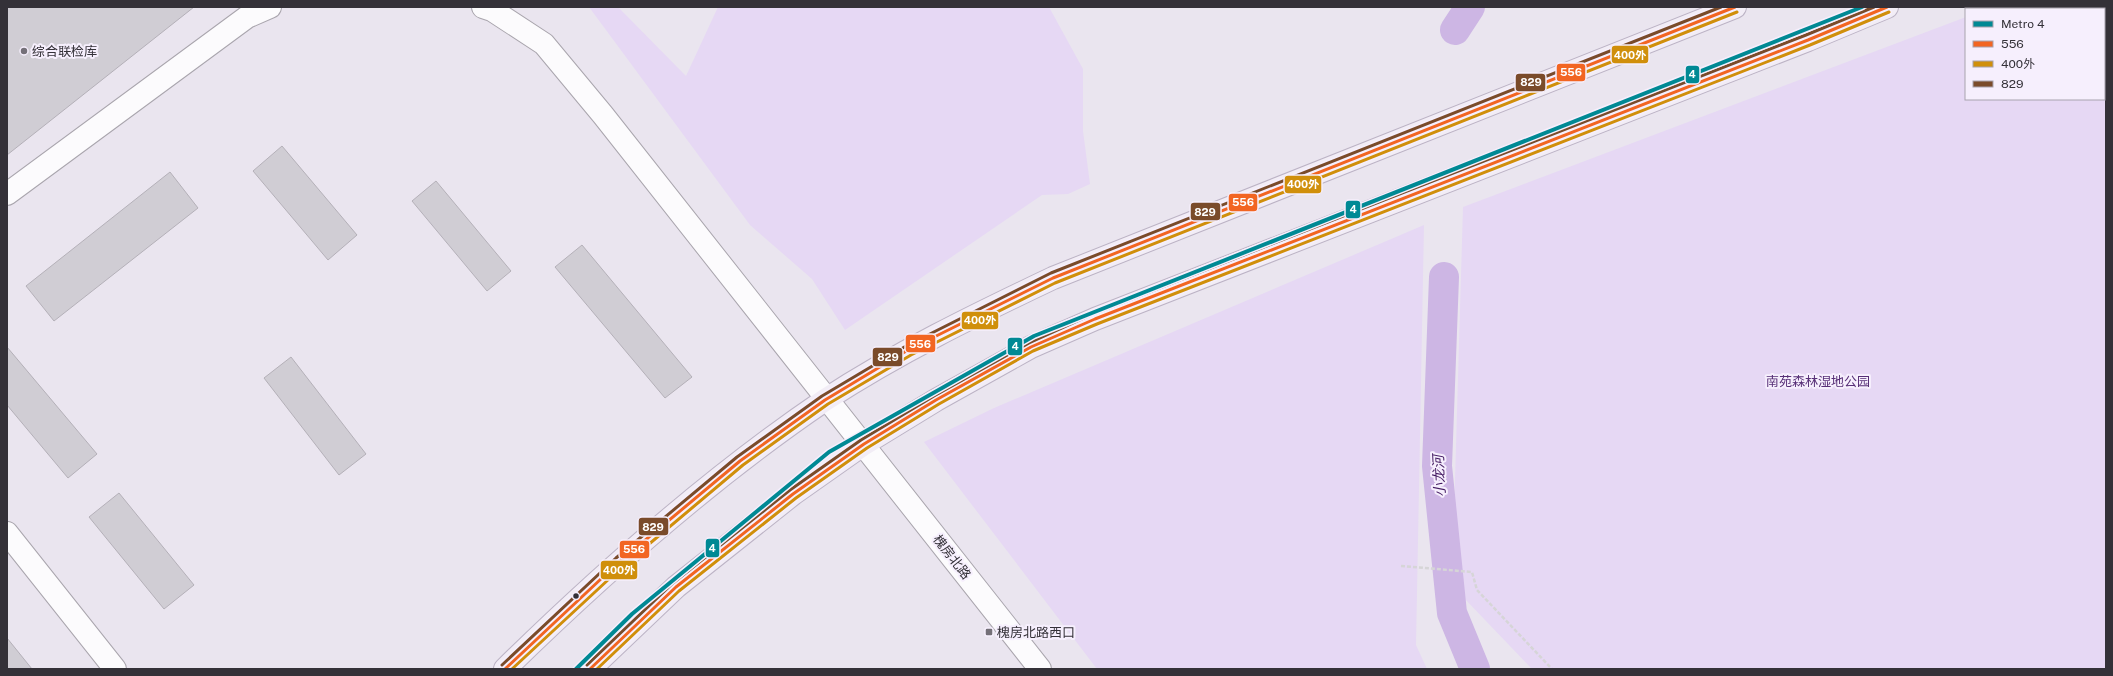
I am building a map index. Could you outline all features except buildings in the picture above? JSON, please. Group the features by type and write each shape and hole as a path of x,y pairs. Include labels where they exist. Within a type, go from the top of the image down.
{"main road":[{"path":"505,669 633,551 687,504 744,459 826,400 971,317 1053,278 1735,7"},
{"path":"590,669 676,587 793,494 864,444 936,400 1031,348 1095,319 1808,40 1887,7"}],"street":[{"path":"7,200 15,187 253,12 270,7"},
{"name":"槐房北路","path":"483,7 492,10 544,44 603,115 826,400 864,444 1040,669"},
{"path":"7,533 115,669"}],"path":[{"path":"1401,566 1472,572 1477,590 1552,669"}],"green space":[{"path":"589,7 618,7 686,76 718,7 1049,7 1083,69 1083,131 1090,184 1068,194 1042,195 845,330 812,279 750,225"},
{"name":"南苑森林湿地公园","path":"2106,7 2106,669 1532,669 1463,597 1453,549 1463,207 1965,17 1965,100 2105,100 2105,8 1991,8"},
{"path":"1424,225 1416,645 1427,669 1097,669 924,442 994,408"}],"waterway":[{"name":"小龙河","path":"1455,30 1470,7"},
{"name":"小龙河","path":"1444,277 1437,466 1452,613 1475,669"}],"metro line":[{"name":"4","path":"576,669 632,614 829,452 1034,336 1862,7"}],"transit line":[{"name":"829","path":"502,665 616,558 737,457 822,396 906,346 1051,273 1721,7"},
{"name":"556","path":"505,669 619,562 740,461 825,400 908,350 1053,278 1735,7"},
{"name":"829","path":"587,665 673,583 790,490 861,440 934,396 1029,343 1093,314 1874,7"},
{"name":"556","path":"590,669 676,587 793,494 864,444 936,400 1031,347 1095,319 1808,40 1887,7"},
{"name":"400外","path":"512,669 623,566 743,465 828,404 911,355 1055,283 1737,12"},
{"name":"400外","path":"597,669 679,591 796,498 867,448 939,404 1033,351 1097,324 1810,45 1889,12"}],"place":[{"name":"综合联检库","path":"24,51"},
{"name":"槐房北路西口","path":"989,632"}]}
